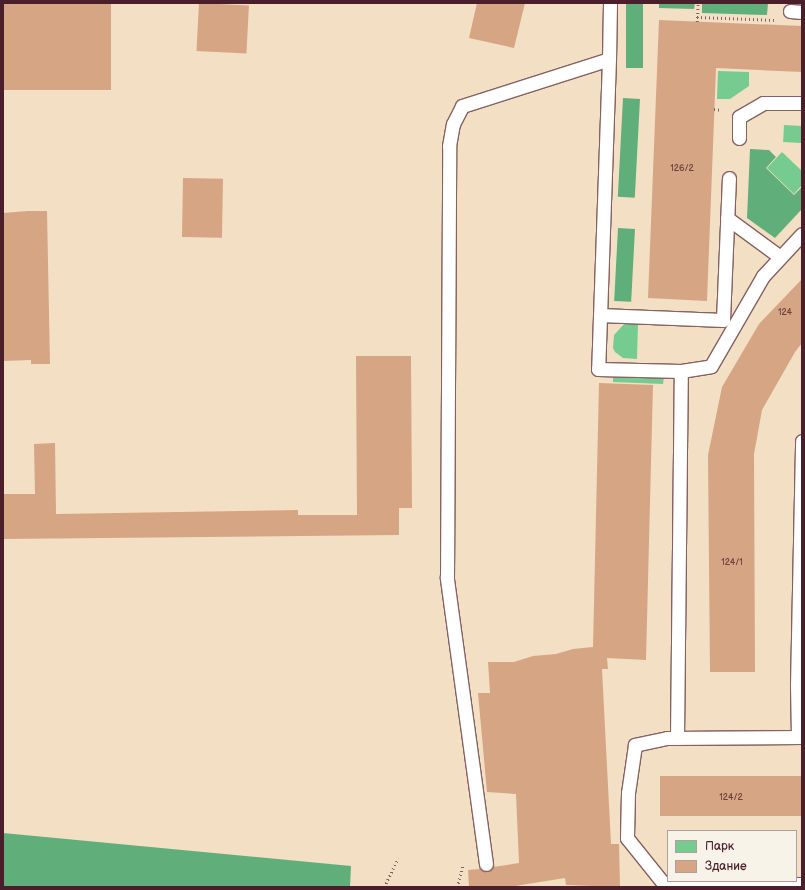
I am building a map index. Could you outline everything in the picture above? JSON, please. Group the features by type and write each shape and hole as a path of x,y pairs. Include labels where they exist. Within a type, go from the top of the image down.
{"lane":[{"path":"610,3 598,369 681,371 710,366 763,276 802,234"},
{"path":"486,864 448,578 449,146 453,124 462,106 609,59"},
{"path":"739,138 739,117 763,103 802,103"},
{"path":"600,315 723,320 729,178"},
{"path":"727,218 780,257"},
{"path":"677,738 681,371"},
{"path":"802,441 797,685 800,737 677,738 635,745 628,793 627,838 662,883 802,884"}],"path":[{"path":"697,22 698,3"},
{"path":"697,17 777,20"},
{"path":"384,887 398,858"},
{"path":"457,887 463,865"}],"green space":[{"path":"626,3 643,3 643,68 626,68"},
{"path":"659,3 695,3 694,9 659,8"},
{"path":"702,3 768,3 767,15 702,13"},
{"path":"718,71 749,72 749,86 730,99 717,99"},
{"path":"623,98 640,99 635,198 618,197"},
{"path":"784,125 802,126 801,143 783,142"},
{"path":"750,149 769,150 776,157 766,168 794,195 802,187 802,209 775,238 747,218"},
{"path":"782,152 802,171 802,185 794,194 767,168"},
{"path":"618,228 635,229 631,302 614,301"},
{"path":"626,322 638,323 637,359 623,358 615,352 613,348 614,335"},
{"path":"613,376 664,377 663,384 613,382"},
{"path":"3,833 351,866 350,887 3,887"}],"building":[{"path":"3,3 111,3 111,90 3,90"},
{"path":"199,3 249,6 246,54 196,51"},
{"path":"477,3 525,3 514,48 469,38"},
{"path":"659,20 802,26 802,72 716,68 707,301 648,298"},
{"path":"183,178 223,179 222,238 182,237"},
{"path":"47,211 50,364 31,364 31,360 3,361 3,213"},
{"path":"802,279 802,343 795,352 762,410 754,454 755,672 710,672 708,455 722,387 759,324"},
{"path":"356,356 411,356 412,508 399,508 399,535 3,539 3,494 35,494 34,444 55,443 56,514 298,510 298,515 357,515"},
{"path":"599,383 653,385 646,660 607,658 608,669 602,669 611,844 619,844 620,887 566,885 565,878 509,887 469,887 468,870 480,869 487,872 493,867 519,863 516,794 487,792 478,693 490,693 488,662 514,662 533,656 556,654 573,649 593,647"},
{"path":"660,776 802,776 802,816 660,816"}]}
